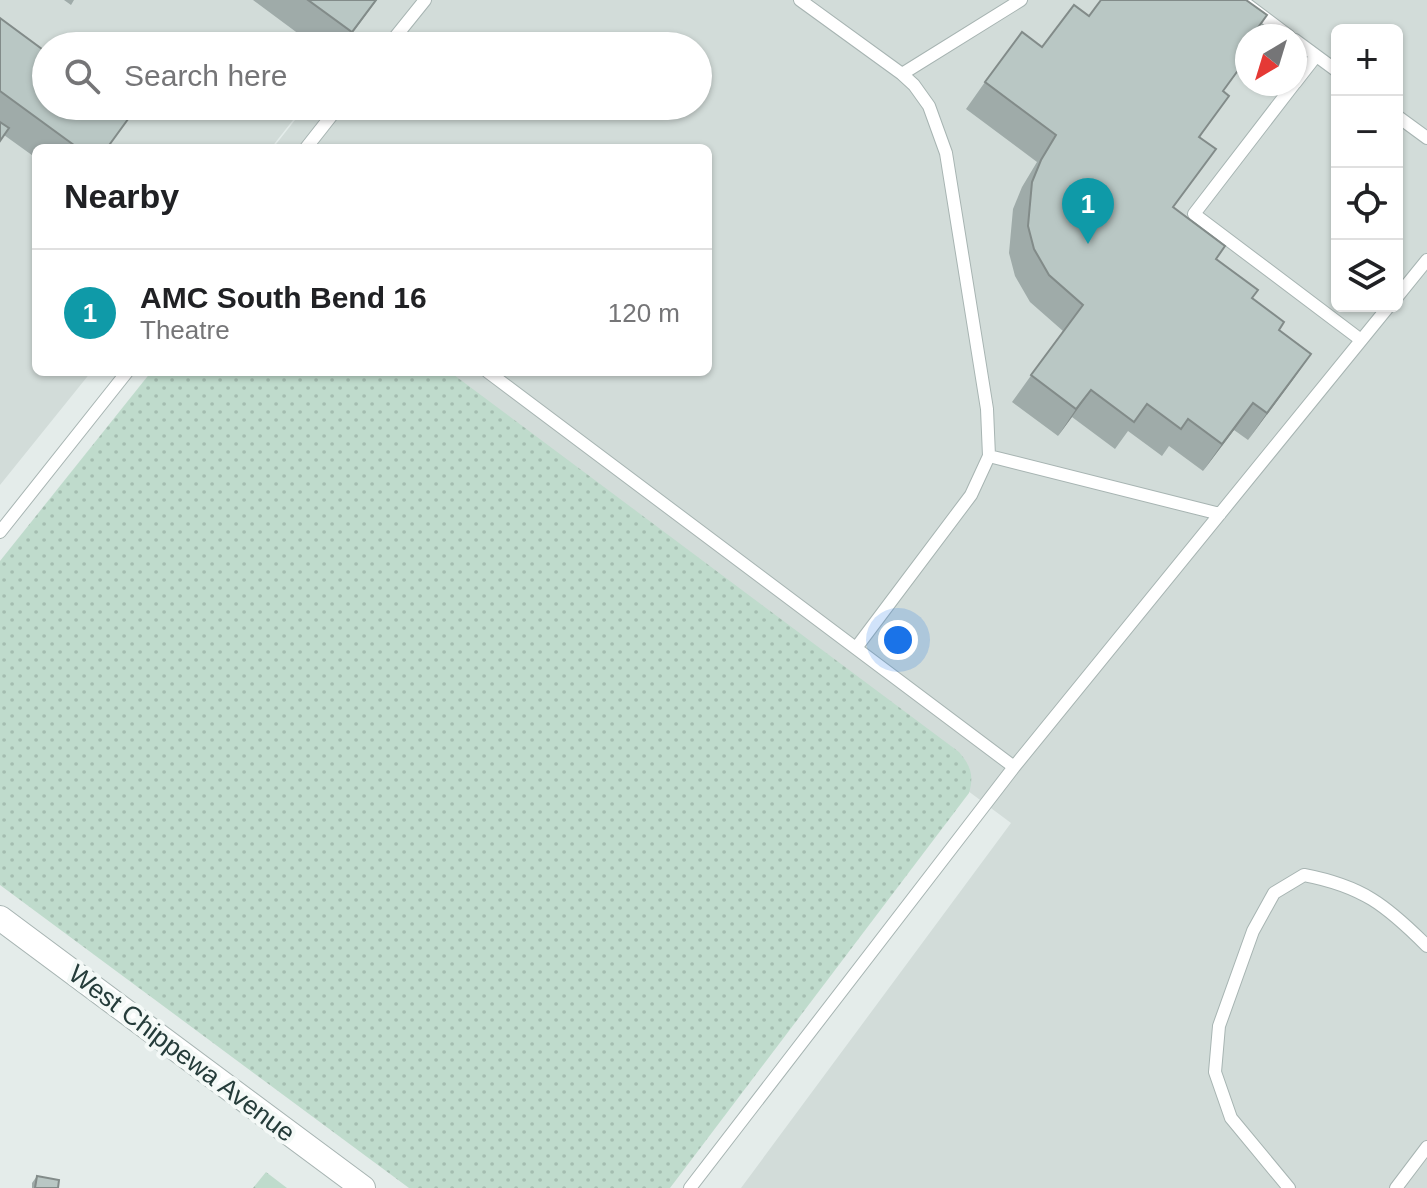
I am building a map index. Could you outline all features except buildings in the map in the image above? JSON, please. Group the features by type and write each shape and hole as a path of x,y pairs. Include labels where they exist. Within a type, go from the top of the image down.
{"street":[{"name":"West Chippewa Avenue","path":"0,918 363,1188"}],"lane":[{"path":"399,32 425,0"},
{"path":"800,0 902,74 929,106 946,153 987,409 989,456 971,495 856,648"},
{"path":"902,74 1021,0"},
{"path":"1241,0 1273,24"},
{"path":"1307,49 1331,67"},
{"path":"1307,67 1316,56"},
{"path":"1284,96 1194,214 1361,340"},
{"path":"309,144 328,120"},
{"path":"1403,120 1427,138"},
{"path":"1403,290 1427,260"},
{"path":"690,1188 1014,767 1384,312"},
{"path":"0,532 124,376"},
{"path":"493,376 1014,767"},
{"path":"989,456 1220,514"},
{"path":"1289,1188 1231,1118 1215,1072 1219,1026 1253,931 1274,893 1304,875 1335,881 1371,896 1401,919 1427,946"},
{"path":"1396,1188 1427,1147"}],"shaded area":[{"path":"0,0 1427,0 1427,1188 741,1188 1011,823 411,376 712,376 712,144 276,144 295,120 712,120 712,32 32,32 32,120 293,120 274,144 32,144 32,376 88,376 0,485"}],"green space":[{"path":"148,376 455,376 959,752 970,771 969,793 670,1188 409,1188 0,885 0,561"},
{"path":"266,1172 287,1188 253,1188"}],"place":[{"name":"AMC South Bend 16","path":"1088,244"}]}
